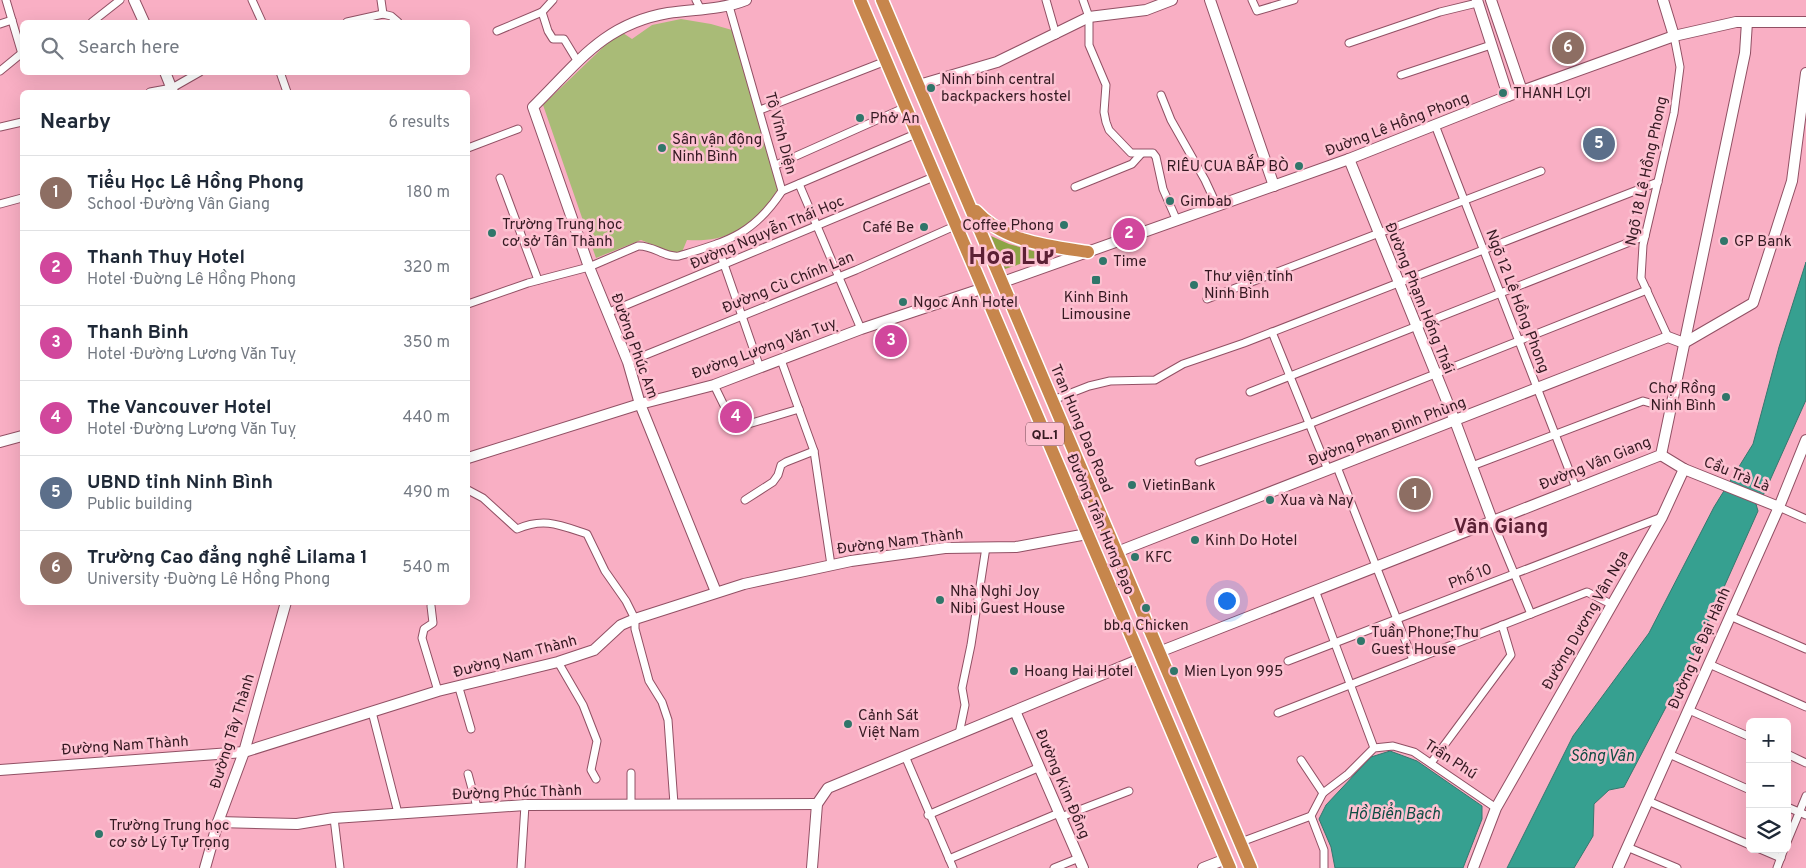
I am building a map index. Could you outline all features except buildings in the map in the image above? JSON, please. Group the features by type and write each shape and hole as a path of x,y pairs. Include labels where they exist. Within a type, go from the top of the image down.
{"highway":[{"name":"Đường Trân Hưng Đạo","path":"860,0 1228,864"},
{"name":"Tran Hung Dao Road","path":"882,0 1251,868"},
{"path":"970,204 987,223 1007,235 1088,252"},
{"path":"984,288 1003,282"},
{"path":"1140,659 1159,652"},
{"path":"1228,864 1242,847"}],"street":[{"path":"6,0 20,47"},
{"path":"95,20 120,0"},
{"path":"134,0 143,20"},
{"path":"381,0 383,14"},
{"path":"497,31 542,12 553,0"},
{"path":"696,0 701,10"},
{"path":"542,12 548,31 553,39 564,38 578,62 594,46 613,32 640,20 668,13 729,6 746,0"},
{"path":"1046,0 1056,35"},
{"path":"1083,0 1089,17 1089,46 1106,85 1104,112 1110,130 1131,153 1152,154 1156,157 1163,189 1177,221"},
{"path":"919,85 997,62 1056,35 1089,17 1146,10 1172,0"},
{"path":"1210,0 1274,186"},
{"path":"1252,0 1258,11 1294,0"},
{"path":"1492,0 1522,91"},
{"path":"1663,0 1674,36"},
{"path":"254,1 261,20"},
{"path":"1349,43 1477,1 1508,96"},
{"name":"Tô Vĩnh Diện","path":"470,303 538,280 589,267 638,246 651,247 675,257 716,244 744,232 764,216 782,191 729,6"},
{"path":"356,20 383,14 391,16 396,20"},
{"path":"0,24 12,20"},
{"name":"Đuờng Lê Hồng Phong","path":"1003,282 1349,159 1508,96 1674,36 1747,22 1806,22"},
{"name":"Đường Vân Giang","path":"1159,652 1661,455 1745,53 1747,22"},
{"name":"Ngõ 18 Lê Hồng Phong","path":"1668,337 1641,278 1644,236 1674,113 1680,67 1674,36"},
{"path":"1400,75 1491,45"},
{"path":"0,71 20,56"},
{"path":"760,110 886,61"},
{"name":"Đường Phúc Am","path":"578,62 533,107 589,267 628,362 640,404 716,592"},
{"path":"1668,337 1684,343 1753,304 1792,181 1806,73"},
{"path":"166,75 173,90 196,75"},
{"path":"281,75 286,90"},
{"path":"1161,96 1171,120 1201,172 1217,206"},
{"path":"776,165 906,107"},
{"path":"0,127 20,122"},
{"name":"Ngõ 12 Lê Hồng Phong","path":"1435,125 1576,488"},
{"path":"470,147 518,129"},
{"path":"782,191 918,133"},
{"path":"1075,187 1132,164 1141,154"},
{"name":"Đường Phạm Hống Thái","path":"1349,159 1531,614"},
{"path":"1207,299 1541,170"},
{"name":"Đường Nguyễn Thái Học","path":"608,313 936,176"},
{"path":"500,178 538,280"},
{"path":"1053,400 1089,386 1110,381 1154,380 1183,364 1272,332 1658,182"},
{"path":"799,184 861,329"},
{"path":"0,204 20,199"},
{"name":"Đường Cù Chính Lan","path":"628,362 839,277 957,225"},
{"path":"1250,392 1644,236"},
{"path":"716,244 760,368"},
{"name":"Đường Lương Văn Tuỵ","path":"470,457 640,404 714,385 861,329 984,288"},
{"path":"1199,462 1309,424 1647,290"},
{"path":"1272,332 1309,424 1333,468 1377,566 1413,660"},
{"name":"Đường Phan Đình Phùng","path":"1117,552 1668,337"},
{"path":"781,360 814,451 831,565"},
{"path":"714,385 735,428 798,409"},
{"path":"1472,466 1643,401 1671,409"},
{"path":"0,442 20,437"},
{"name":"Đường Lê Đại Hành","path":"1618,868 1779,507 1806,440"},
{"path":"745,500 773,482 778,475 781,465 814,451"},
{"path":"1661,455 1684,469"},
{"name":"Cầu Trà Là","path":"1684,469 1779,507"},
{"name":"Đường Dương Vân Nga","path":"1473,868 1496,808 1662,517 1684,469"},
{"path":"470,491 483,498 517,529 532,522 551,522 587,534 605,571 626,601 635,618 635,630 649,681 662,702 668,720 674,804"},
{"path":"1779,507 1806,519"},
{"name":"Phố 10","path":"1288,661 1662,517"},
{"name":"Đường Nam Thành","path":"0,770 244,752 438,691 459,688 558,662 594,650 621,625 635,618 744,584 831,565 945,548 1016,547 1087,534"},
{"path":"959,734 965,706 962,688 971,645 986,547"},
{"path":"1242,847 1312,816 1323,793 1348,774 1374,748 1315,590"},
{"path":"1278,713 1587,592 1611,604"},
{"name":"Đường Tây Thành","path":"205,868 218,822 244,752 285,605"},
{"path":"431,606 433,623 424,629 422,638 438,691"},
{"path":"1730,616 1806,649"},
{"path":"1431,763 1511,655 1502,625"},
{"path":"812,868 817,804 828,788 1140,659"},
{"path":"558,662 583,706 597,741 591,770 596,779"},
{"path":"1709,664 1806,707"},
{"path":"459,688 471,729"},
{"path":"1689,710 1746,735"},
{"name":"Đường Kim Đồng","path":"1015,711 1083,868"},
{"path":"372,712 398,813"},
{"name":"Trần Phú","path":"1374,748 1393,746 1414,752 1496,808"},
{"path":"1669,754 1746,788"},
{"path":"905,756 928,814 953,868"},
{"path":"1791,756 1806,762"},
{"path":"1301,760 1323,793"},
{"path":"928,814 1040,767"},
{"path":"631,773 631,804"},
{"path":"468,774 477,807"},
{"path":"948,859 1060,815 1129,791"},
{"path":"1791,835 1803,813 1806,796"},
{"path":"1648,802 1746,843"},
{"name":"Đường Phúc Thành","path":"218,822 297,824 334,818 525,805 817,804"},
{"path":"521,868 525,805"},
{"path":"1791,808 1803,813"},
{"path":"1312,816 1324,850 1324,868"},
{"path":"334,818 340,868"},
{"path":"1627,847 1677,868"},
{"path":"1769,853 1781,858"},
{"path":"1777,868 1783,853"},
{"path":"1054,868 1079,858"},
{"path":"1204,868 1228,864"}],"shaded area":[{"name":"Sân vận động Ninh Bình","path":"681,19 732,30 779,191 776,192 760,215 739,230 715,239 687,240 682,252 673,253 641,240 596,258 543,105 620,31 632,39 652,25"},
{"path":"991,236 1009,244 1040,253 1041,257 1005,269"}],"water":[{"name":"Sông Vân","path":"1806,262 1806,400 1763,496 1758,498 1756,504 1758,511 1695,652 1624,787 1609,790 1594,804 1593,836 1574,868 1507,868 1573,736 1649,633 1714,507 1753,444 1779,347"},
{"name":"Hồ Biển Bạch","path":"1390,751 1417,761 1482,806 1482,819 1463,868 1335,868 1331,847 1319,819 1326,805 1371,757"}],"place":[{"name":"Trường Cao đẳng nghề Lilama 1","path":"1568,48"},
{"name":"Ninh binh central backpackers hostel","path":"931,88"},
{"name":"THANH LỢI","path":"1503,93"},
{"name":"Phở An","path":"860,118"},
{"name":"UBND tỉnh Ninh Bình","path":"1599,144"},
{"name":"Sân vận động Ninh Bình","path":"662,148"},
{"name":"RIÊU CUA BẮP BÒ","path":"1299,166"},
{"name":"Gimbab","path":"1170,201"},
{"name":"Coffee Phong","path":"1064,225"},
{"name":"Café Be","path":"924,227"},
{"name":"Trường Trung học cơ sở Tân Thành","path":"492,233"},
{"name":"Thanh Thuy Hotel","path":"1129,234"},
{"name":"GP Bank","path":"1724,241"},
{"name":"Time","path":"1103,261"},
{"name":"Kinh Binh Limousine","path":"1096,280"},
{"name":"Thư viện tỉnh Ninh Bình","path":"1194,285"},
{"name":"Ngoc Anh Hotel","path":"903,302"},
{"name":"Thanh Binh","path":"891,341"},
{"name":"Chợ Rồng Ninh Bình","path":"1726,397"},
{"name":"The Vancouver Hotel","path":"736,417"},
{"name":"VietinBank","path":"1132,485"},
{"name":"Tiểu Học Lê Hồng Phong","path":"1415,494"},
{"name":"Xua và Nay","path":"1270,500"},
{"name":"Kinh Do Hotel","path":"1195,540"},
{"name":"KFC","path":"1135,557"},
{"name":"Nhà Nghỉ Joy Nibi Guest House","path":"940,600"},
{"name":"bb.q Chicken","path":"1146,608"},
{"name":"Tuần Phone;Thu Guest House","path":"1361,641"},
{"name":"Hoang Hai Hotel","path":"1014,671"},
{"name":"Mien Lyon 995","path":"1174,671"},
{"name":"Cảnh Sát Việt Nam","path":"848,724"},
{"name":"Trường Trung học cơ sở Lý Tự Trọng","path":"99,834"}],"district":[{"name":"Hoa Lư","path":"1011,255"},
{"name":"Vân Giang","path":"1501,526"}]}
